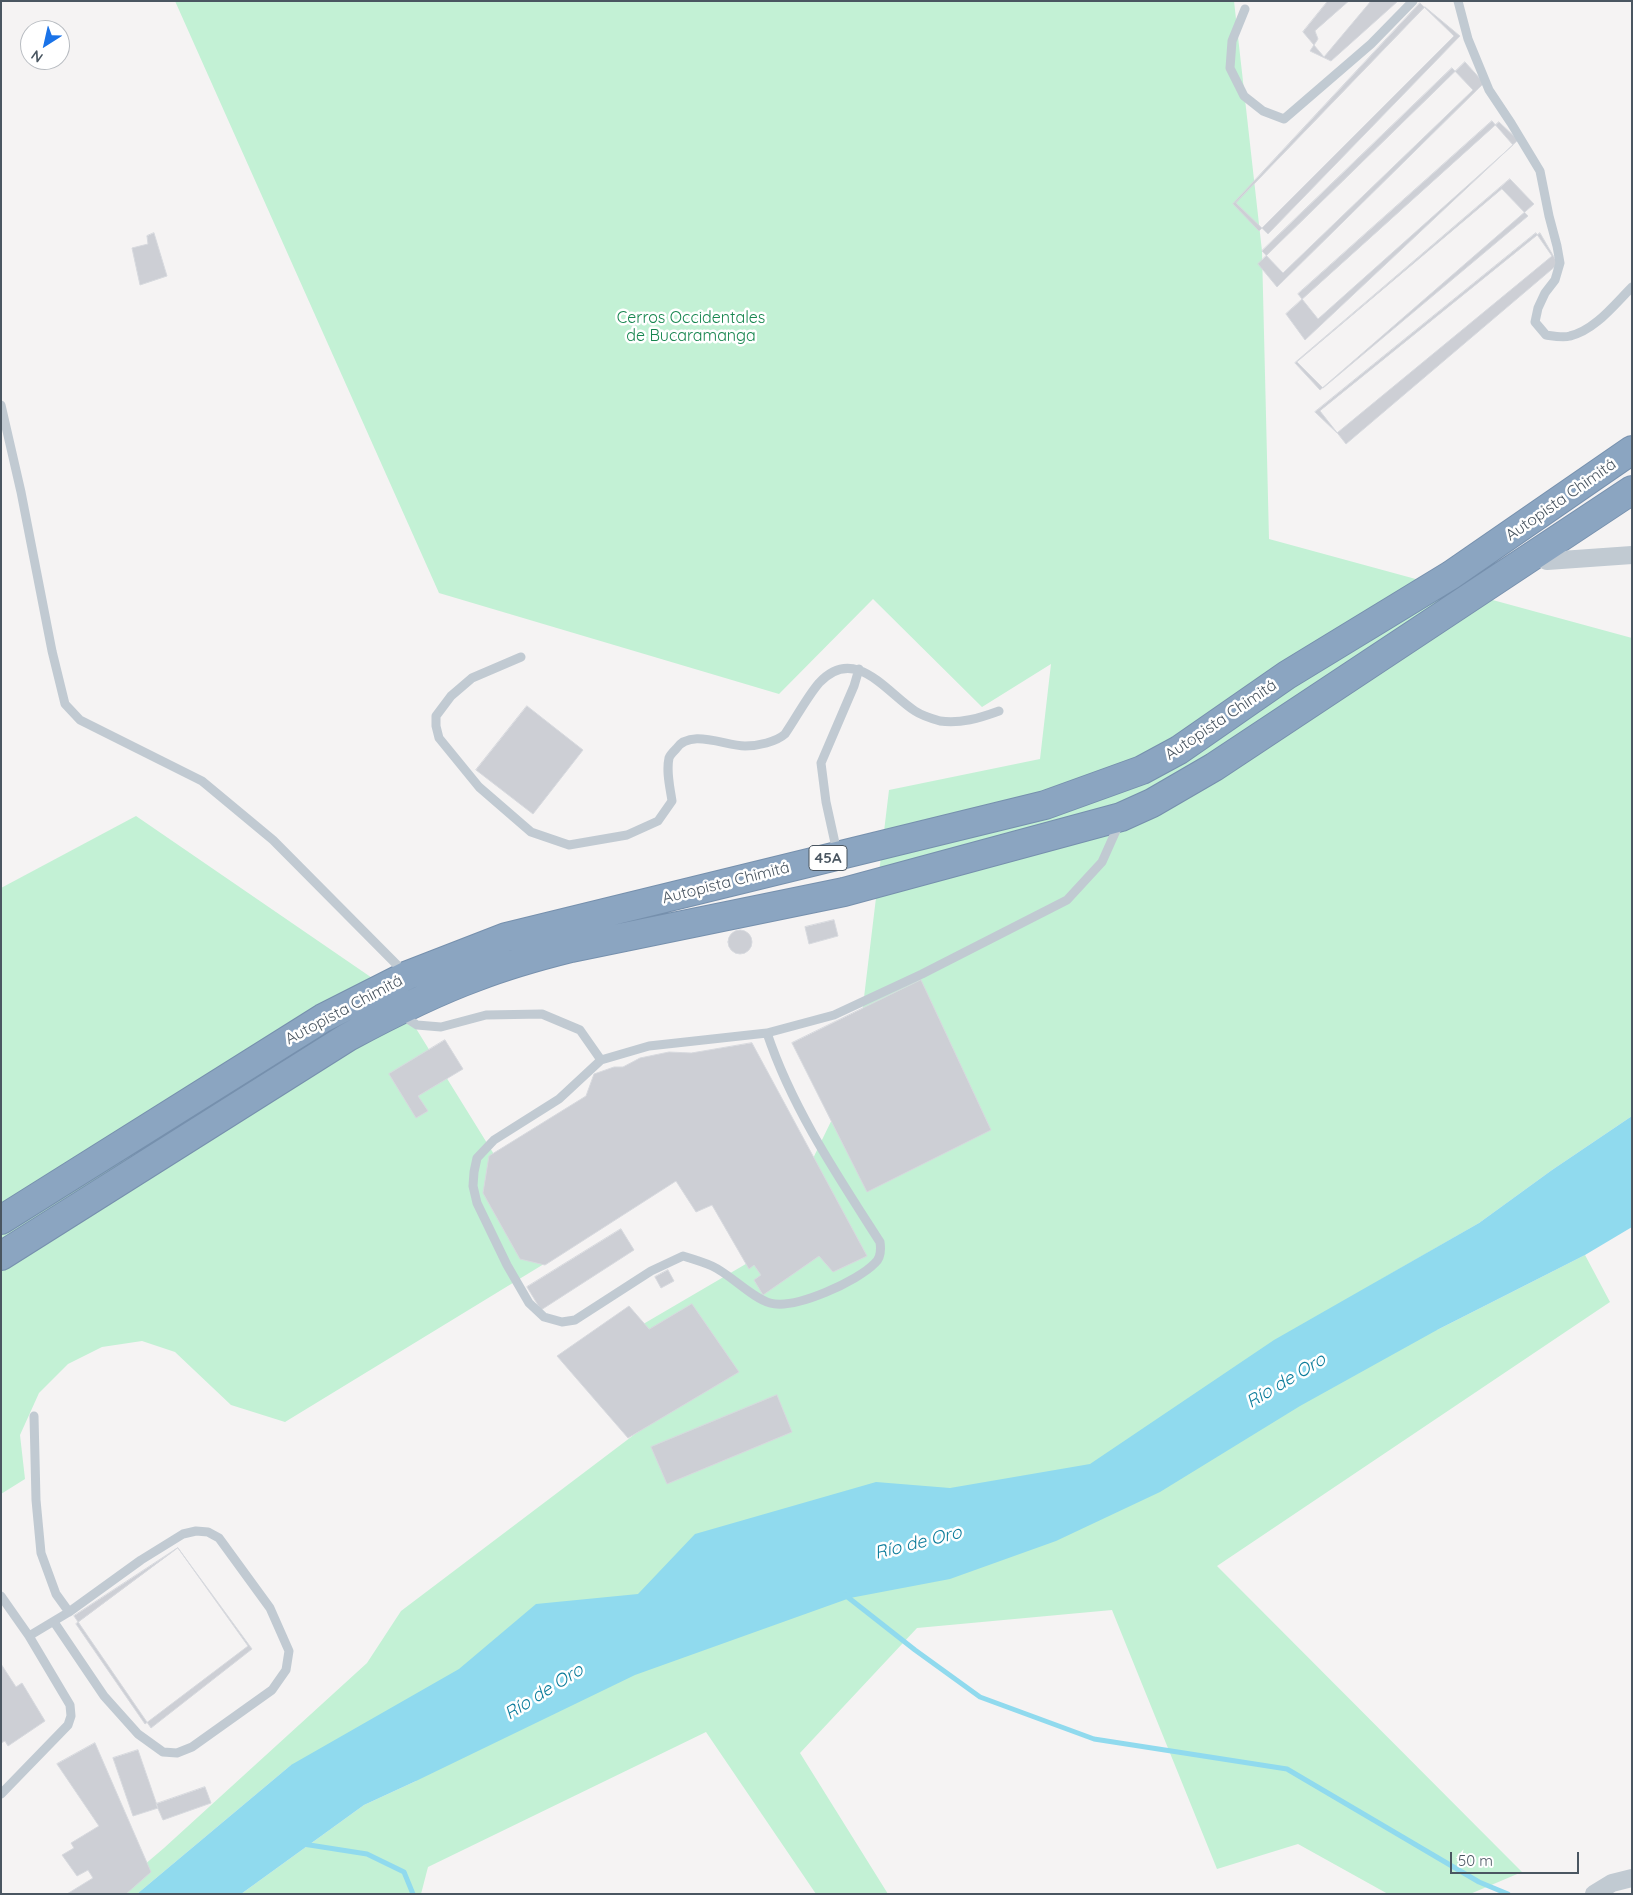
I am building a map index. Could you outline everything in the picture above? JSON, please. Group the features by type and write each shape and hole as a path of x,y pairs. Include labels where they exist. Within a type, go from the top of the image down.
{"highway":[{"name":"Autopista Chimitá","path":"1,1220 323,1018 408,976 506,937 1045,805 1142,770 1179,750 1287,675 1451,575 1632,450"},
{"name":"Autopista Chimitá","path":"1,1256 348,1037 396,1011 474,977 570,948 844,892 1122,817 1152,803 1214,767 1632,490"}],"street":[{"path":"1536,555 1547,561 1632,555"},
{"path":"1594,1894 1612,1883 1632,1878"}],"lane":[{"path":"1245,9 1232,41 1230,68 1244,96 1263,111 1284,119 1371,44 1413,1"},
{"path":"1458,1 1468,39 1489,90 1511,122 1540,171 1560,263 1555,280 1545,293 1538,308 1535,322 1546,335 1569,337 1587,328 1605,315 1632,287"},
{"path":"1,405 21,492 52,651 65,704 80,720 202,781 272,840 408,976"},
{"path":"521,657 472,678 451,696 436,716 436,726 440,738 479,787 531,832 569,845 627,835 658,821 672,801 668,774 669,757 679,744 690,739 714,740 745,746 778,740 785,734 820,682 835,672 846,668 859,669 884,684 916,712 940,721 973,720 999,711"},
{"path":"838,855 826,802 821,763 854,686 859,669"},
{"path":"767,1033 773,1053 799,1108 831,1165 880,1242 881,1252 877,1262 851,1282 808,1298 783,1304 769,1303 713,1266 683,1256 651,1271 575,1320 562,1322 544,1317 529,1303 506,1265 477,1203 473,1186 474,1172 478,1158 494,1140 559,1099 601,1060 649,1046 767,1033 834,1015 922,974 1066,900 1102,862 1122,817"},
{"path":"396,1011 418,1025 442,1027 486,1015 542,1014 580,1030 601,1060"},
{"path":"34,1416 36,1500 41,1553 56,1594 69,1612"},
{"path":"29,1636 54,1622 141,1560 183,1534 196,1531 208,1532 219,1538 270,1608 289,1651 286,1670 272,1690 192,1747 177,1753 163,1752 138,1734 104,1696 54,1622"},
{"path":"1,1596 29,1636 70,1706 71,1716 68,1725 1,1794"}],"green space":[{"name":"Cerros Occidentales de Bucaramanga","path":"175,1 1234,1 1262,251 1269,539 1632,638 1632,1116 1552,1170 1479,1223 1380,1280 1437,1330 1585,1255 1610,1302 1217,1566 1522,1872 1470,1894 1388,1894 1298,1844 1217,1869 1112,1610 917,1628 800,1753 888,1894 816,1894 706,1732 428,1867 421,1894 241,1894 364,1805 416,1781 291,1765 137,1894 110,1894 164,1848 367,1663 401,1611 639,1431 592,1354 768,1251 855,1072 889,790 1040,759 1051,664 982,707 873,599 779,694 439,593"},
{"path":"136,816 394,993 557,1256 285,1422 231,1405 175,1352 142,1341 102,1347 68,1364 39,1393 20,1435 25,1479 1,1494 1,888"}],"water":[{"name":"Río de Oro","path":"1632,1116 1632,1227 1585,1255 1437,1330 1300,1406 1160,1492 1056,1541 950,1579 850,1598 635,1675 364,1805 241,1894 137,1894 291,1765 459,1669 536,1604 638,1594 695,1534 876,1482 950,1488 1090,1464 1274,1340 1479,1223 1552,1170"}],"building":[{"path":"1328,1 1371,1 1324,57 1303,32"},
{"path":"1349,1 1398,1 1331,61 1310,51 1318,39 1315,31"},
{"path":"1420,3 1454,36 1259,231 1233,204"},
{"path":"1425,7 1460,36 1268,234 1236,203"},
{"path":"1465,62 1484,83 1277,287 1258,264"},
{"path":"1452,68 1473,90 1283,273 1262,251"},
{"path":"1492,121 1513,145 1318,319 1298,294"},
{"path":"1499,122 1518,140 1305,340 1286,314"},
{"path":"1510,179 1534,204 1320,390 1295,363"},
{"path":"1502,189 1528,216 1323,388 1297,362"},
{"path":"154,233 167,276 140,285 132,248 148,244 147,236"},
{"path":"1536,233 1552,256 1337,433 1315,412"},
{"path":"1540,233 1558,264 1346,444 1320,411"},
{"path":"527,706 583,750 533,814 476,770"},
{"path":"834,920 838,936 809,944 805,927"},
{"path":"740,930 745,931 751,937 751,947 745,953 740,954 735,953 729,947 728,942 729,937 735,931"},
{"path":"921,980 991,1130 867,1192 792,1043"},
{"path":"445,1040 463,1069 418,1096 428,1111 416,1118 389,1074"},
{"path":"752,1043 867,1256 833,1272 819,1256 763,1295 754,1280 761,1275 754,1265 749,1269 712,1205 696,1212 676,1181 545,1265 520,1259 483,1193 489,1156 586,1096 594,1074 614,1067 623,1067 640,1058 669,1052 691,1053"},
{"path":"621,1229 634,1250 541,1310 527,1287"},
{"path":"668,1270 674,1281 661,1288 655,1277"},
{"path":"692,1304 739,1372 628,1438 557,1356 629,1306 649,1329"},
{"path":"777,1395 792,1432 667,1484 651,1447"},
{"path":"178,1548 248,1646 145,1724 76,1624"},
{"path":"178,1548 252,1649 151,1728 74,1616"},
{"path":"1,1664 16,1687 22,1683 45,1721 8,1746 5,1741 1,1743"},
{"path":"95,1743 151,1872 126,1894 67,1894 93,1878 88,1870 77,1876 62,1855 74,1848 71,1843 99,1826 57,1764"},
{"path":"138,1750 158,1808 133,1816 113,1758"},
{"path":"205,1787 211,1803 163,1820 156,1804"}],"waterway":[{"path":"845,1595 915,1650 980,1697 1094,1739 1287,1769 1479,1882 1508,1894"},
{"path":"303,1844 367,1854 404,1872 413,1894"}]}
